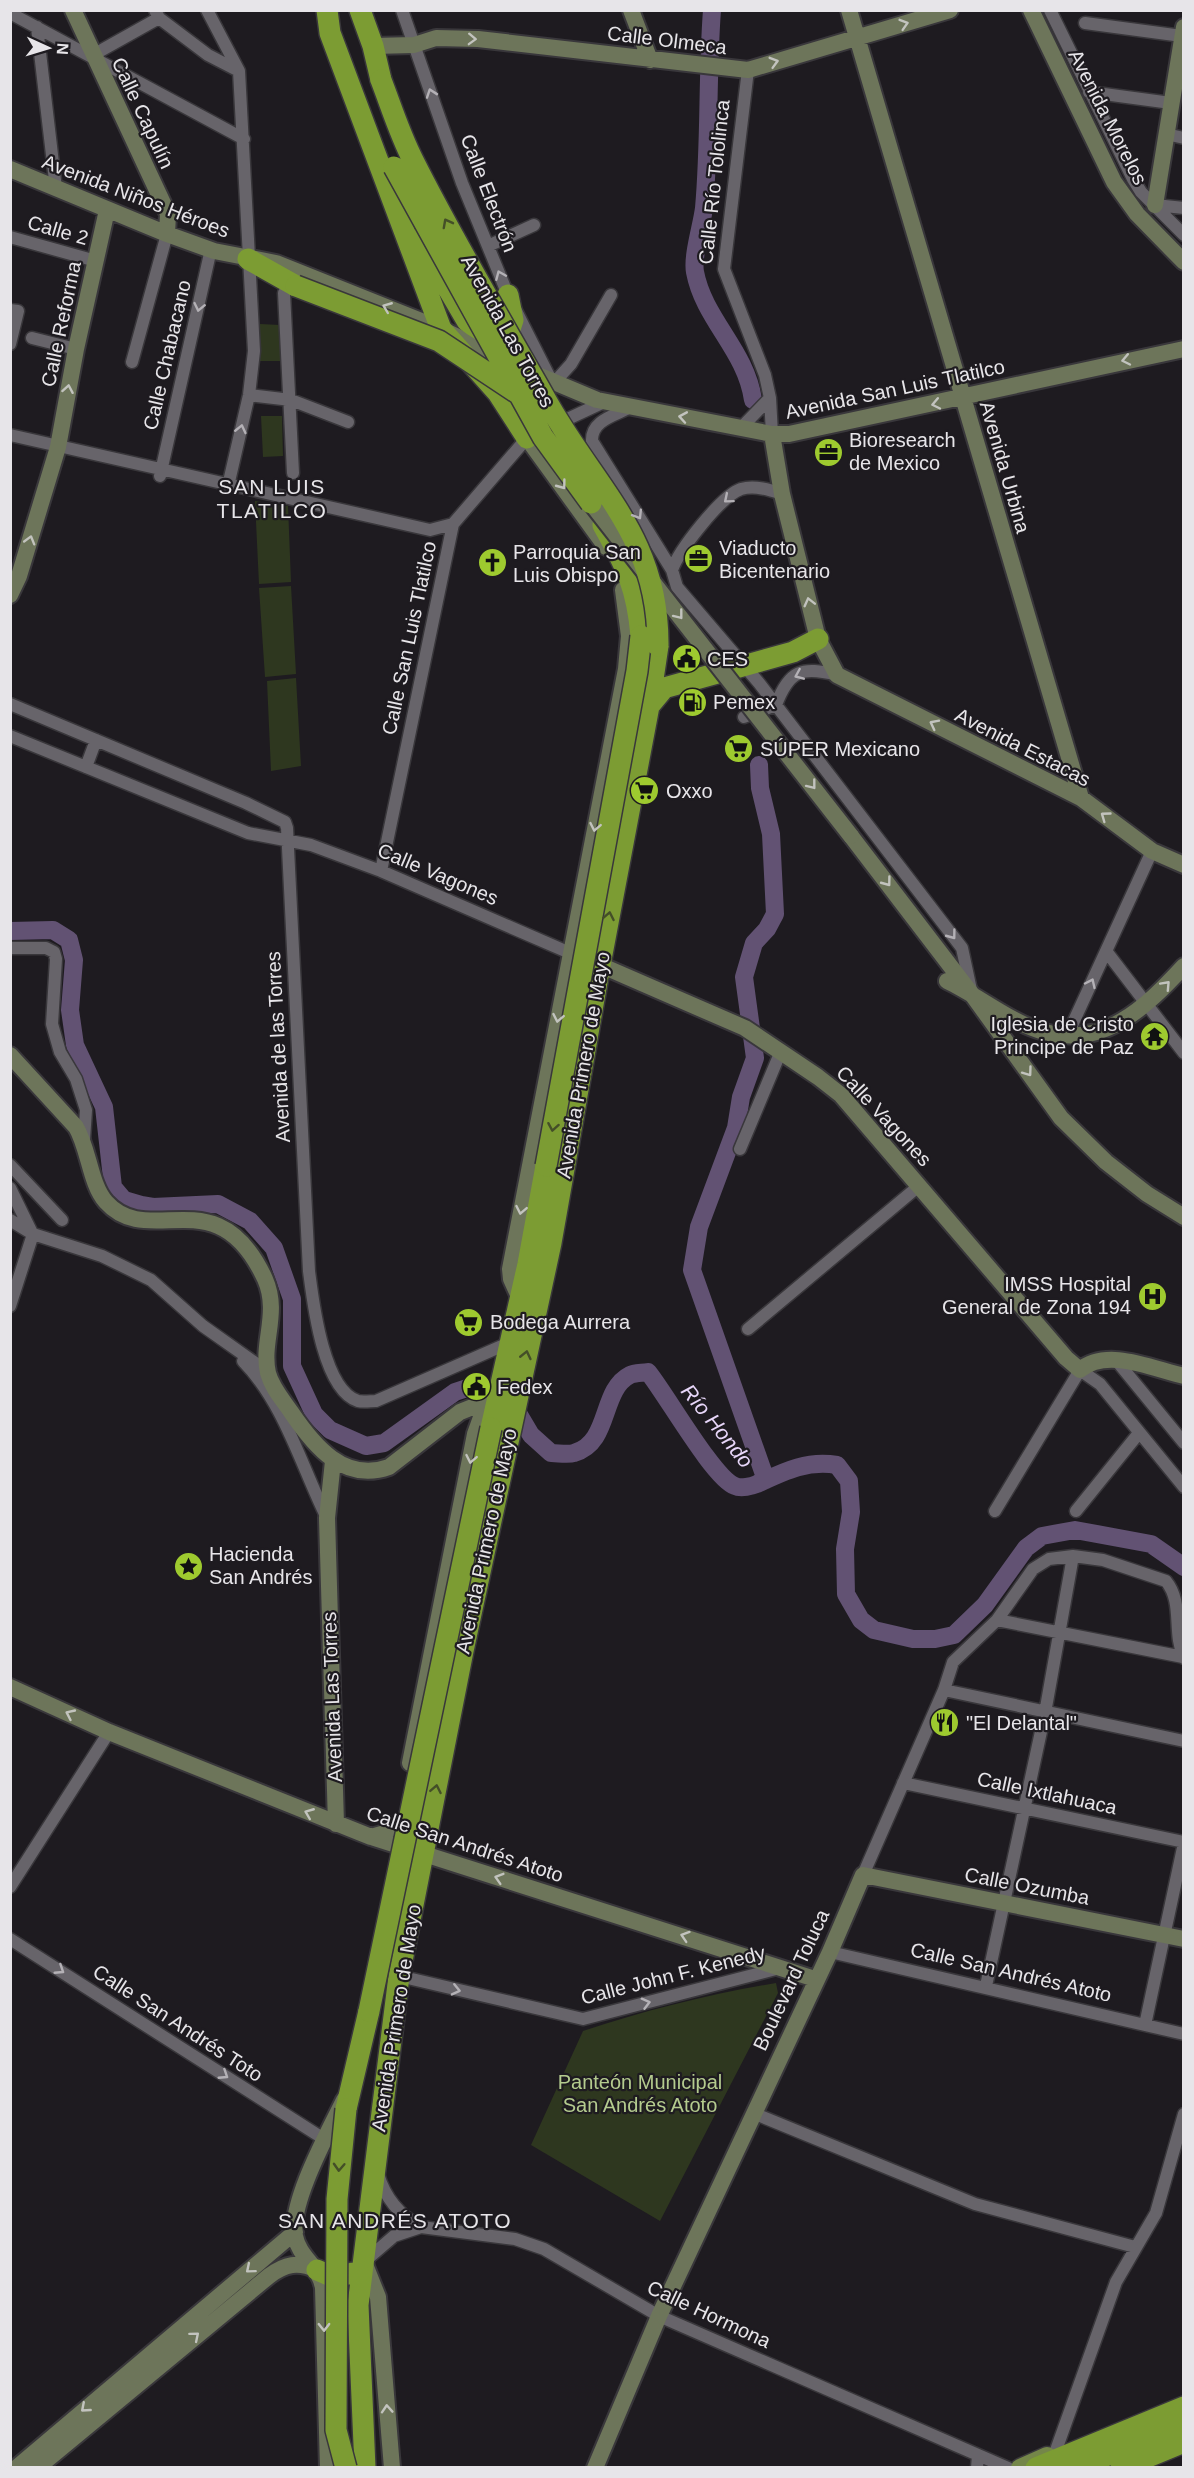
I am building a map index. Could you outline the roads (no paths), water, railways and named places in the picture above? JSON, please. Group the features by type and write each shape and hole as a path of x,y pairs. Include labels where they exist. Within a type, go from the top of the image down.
{"highway":[{"path":"327,10 330,33 390,174 451,296 467,321 490,334 503,333 510,329 513,320 508,295"},
{"name":"Avenida Las Torres","path":"333,10 390,174 522,396 543,437 591,503"},
{"name":"Avenida Las Torres","path":"360,10 373,46 381,80 412,158 552,410 615,503 637,541 651,580 658,620 658,646"},
{"path":"390,174 441,329 498,393 527,438"},
{"path":"248,259 290,289 439,341 522,396"},
{"path":"441,329 448,322 451,296"},
{"name":"Avenida Primero de Mayo","path":"346,2468 336,2430 337,2199 346,2109 369,2011 501,1381 528,1264 637,671 641,636 639,608 630,572 591,503"},
{"path":"649,706 664,688 793,652 818,639"},
{"name":"Avenida Primero de Mayo","path":"364,2262 399,1977 463,1651 551,1243 658,646"},
{"path":"434,1646 440,1657 452,1658 463,1651"},
{"path":"317,2270 327,2276 344,2277 354,2272 364,2262"},
{"path":"364,2262 365,2468"},
{"path":"324,2304 331,2298 341,2296 351,2298 363,2307 375,2468"},
{"path":"1036,2468 1184,2407"},
{"path":"1056,2460 1184,2415"},
{"path":"1076,2468 1184,2424"},
{"path":"335,2468 336,2430"},
{"path":"1120,2468 1184,2442"},
{"path":"1151,2468 1184,2454"}],"main road":[{"path":"1020,2468 1056,2460 1184,2397"}],"street":[{"name":"Calle Capulín","path":"73,10 168,214 167,234"},
{"path":"207,10 239,71 254,351 249,395 228,486"},
{"name":"Calle Electrón","path":"402,10 462,183 508,295 553,384"},
{"path":"631,10 650,60"},
{"name":"Avenida Urbina","path":"849,10 1081,798"},
{"name":"Calle Olmeca","path":"373,46 414,45 436,38 478,39 748,70 950,10"},
{"name":"Avenida Morelos","path":"1031,10 1114,182 1137,214 1184,262"},
{"path":"1050,10 1133,179 1184,235"},
{"path":"10,13 93,55 244,139"},
{"path":"93,55 157,14 207,55 239,71"},
{"path":"1085,23 1183,31 1180,72 1171,103 1155,205"},
{"path":"37,27 56,189"},
{"name":"Calle Río Tololinca","path":"748,70 724,269 760,359 770,398 772,434 782,494 818,639 837,675"},
{"path":"1089,92 1171,103"},
{"path":"1166,134 1184,138"},
{"name":"Avenida Niños Héroes","path":"10,169 167,234 248,259"},
{"path":"1155,205 1184,208"},
{"name":"Calle Reforma","path":"10,595 19,576 58,447 76,349 107,210"},
{"path":"488,246 534,225"},
{"path":"132,362 167,234"},
{"name":"Calle 2","path":"10,237 96,261"},
{"name":"Calle Chabacano","path":"160,473 211,249"},
{"name":"Avenida San Luis Tlatilco","path":"248,259 276,263 441,329 553,384 604,402 772,434 808,431 1184,349"},
{"path":"290,289 293,473"},
{"path":"553,384 572,364 611,295"},
{"path":"10,344 14,311"},
{"path":"32,338 76,349"},
{"path":"249,395 291,400 348,422"},
{"path":"741,428 770,398"},
{"path":"527,438 604,402"},
{"path":"629,408 595,426 591,431 592,441 672,570 677,587 776,705 962,948 972,993"},
{"path":"10,435 160,473 430,530 453,524"},
{"name":"Calle San Luis Tlatilco","path":"381,871 453,524 527,438"},
{"name":"Avenida Primero de Mayo","path":"520,1299 511,1279 510,1269 626,669 629,636 627,609 619,577 607,548 527,438"},
{"path":"672,570 677,555 724,501 741,489 761,488 782,494"},
{"path":"591,503 972,993 1061,1118 1106,1162 1147,1194 1184,1217"},
{"path":"744,717 776,705 784,684 800,672 822,671 837,675"},
{"name":"Avenida Estacas","path":"837,675 1081,798 1152,851 1184,866"},
{"path":"10,704 96,740 86,767"},
{"name":"Calle Vagones","path":"10,736 248,833 311,845 381,871 570,953"},
{"name":"Avenida de las Torres","path":"96,740 285,822 288,840 309,1271 315,1315 330,1369 343,1391 358,1401 376,1401 511,1342"},
{"path":"1067,1036 1152,851"},
{"path":"588,862 619,868"},
{"path":"10,948 46,948 54,952 56,959 52,1024 60,1052 76,1079 86,1110 84,1140"},
{"path":"1106,951 1184,1053"},
{"name":"Calle Vagones","path":"600,966 745,1028 841,1095 1066,1358 1080,1370"},
{"path":"947,981 1040,1031 1067,1036 1100,1031 1122,1022 1148,1005 1184,966"},
{"path":"740,1149 781,1051"},
{"path":"10,1054 65,1113 84,1140 100,1193 116,1210 150,1220 208,1221 231,1234 248,1252 265,1281 270,1296 272,1313 268,1372 274,1386 300,1425 316,1446 333,1461 362,1472 376,1472 389,1467 460,1412 485,1402"},
{"path":"10,1165 62,1220"},
{"path":"748,1329 920,1185"},
{"path":"10,1188 33,1234 10,1306"},
{"path":"10,1220 33,1234 102,1256 151,1280 228,1346 268,1372"},
{"name":"Avenida Las Torres","path":"228,1346 264,1389 299,1451 309,1482 327,1518 336,1824"},
{"path":"996,1511 1080,1370 1094,1360 1116,1360 1184,1376"},
{"path":"1116,1360 1184,1443"},
{"path":"1080,1370 1100,1384 1184,1487"},
{"name":"Avenida Primero de Mayo","path":"362,2041 361,2009 476,1434 485,1402 501,1381"},
{"path":"1076,1511 1139,1433"},
{"path":"327,1518 333,1461"},
{"name":"Boulevard Toluca","path":"595,2468 659,2316 815,1979 830,1952 944,1690 953,1662 997,1620 1033,1569 1060,1556 1073,1556"},
{"path":"986,1986 1045,1713 1060,1634 1073,1556 1103,1560 1166,1581 1176,1601 1178,1641 1183,1657 1060,1634 997,1620"},
{"name":"Calle San Andrés Atoto","path":"10,1687 109,1732 371,1837 815,1979"},
{"path":"944,1690 1184,1741"},
{"path":"10,1887 109,1732"},
{"name":"Calle Ixtlahuaca","path":"903,1783 1184,1843"},
{"path":"371,1837 385,1833 398,1823"},
{"path":"1145,2025 1184,1843"},
{"name":"Calle Ozumba","path":"863,1875 1184,1939"},
{"name":"Calle San Andrés Toto","path":"10,1939 324,2139"},
{"name":"Calle San Andrés Atoto","path":"830,1952 986,1986 1184,2034"},
{"name":"Calle John F. Kenedy","path":"399,1977 583,2019 781,1968"},
{"name":"Avenida Primero de Mayo","path":"295,2232 298,2207 324,2139 351,2086"},
{"path":"753,2113 975,2204 1135,2247"},
{"path":"1056,2460 1116,2282 1156,2213 1184,2114"},
{"path":"376,2154 378,2175 387,2196 405,2217 420,2227"},
{"name":"Calle Hormona","path":"364,2262 393,2236 420,2227 515,2239 544,2249 659,2316 1008,2468"},
{"path":"16,2468 121,2387 210,2313 295,2232 302,2252 317,2270 322,2282 328,2468"},
{"name":"Avenida Primero de Mayo","path":"364,2262 378,2296 392,2468"},
{"path":"210,2313 284,2266 299,2265 317,2270"},
{"path":"37,2468 121,2387"},
{"path":"977,2468 978,2454"}],"waterway":[{"path":"712,10 706,183 694,265 700,289 742,366 753,400"},
{"path":"759,765 760,788 771,834 775,914 767,929 754,943 744,977 755,1058 741,1097 736,1128 699,1227 692,1270 766,1480"},
{"name":"Río Hondo","path":"10,931 53,930 69,940 74,960 70,1010 75,1045 104,1107 113,1187 124,1200 141,1205 153,1207 218,1204 250,1221 274,1248 292,1299 292,1366 314,1414 330,1430 366,1446 384,1443 455,1392 473,1386"},
{"name":"Río Hondo","path":"518,1413 531,1435 551,1453 574,1453 586,1447 594,1439 620,1382 632,1374 648,1372 703,1453 726,1480 737,1487 752,1486 806,1465 837,1465 849,1481 851,1512 845,1549 846,1594 861,1620 874,1630 913,1639 935,1639 954,1635 985,1605 1026,1548 1042,1536 1075,1530 1151,1544 1184,1567"}],"place":[{"name":"Bioresearch de Mexico","path":"828,452"},
{"name":"Viaducto Bicentenario","path":"698,559"},
{"name":"Parroquia San Luis Obispo","path":"492,563"},
{"name":"CES","path":"686,659"},
{"name":"Pemex","path":"692,702"},
{"name":"SÚPER Mexicano","path":"739,749"},
{"name":"Oxxo","path":"645,791"},
{"name":"Iglesia de Cristo Principe de Paz","path":"1155,1036"},
{"name":"IMSS Hospital General de Zona 194","path":"1152,1296"},
{"name":"Bodega Aurrera","path":"469,1322"},
{"name":"Fedex","path":"476,1387"},
{"name":"Hacienda San Andrés","path":"188,1566"},
{"name":"\"El Delantal\"","path":"945,1723"}],"district":[{"name":"SAN LUIS TLATILCO","path":"272,499"},
{"name":"SAN ANDRÉS ATOTO","path":"395,2221"}],"park label":[{"name":"Panteón Municipal San Andrés Atoto","path":"640,2094"}]}
